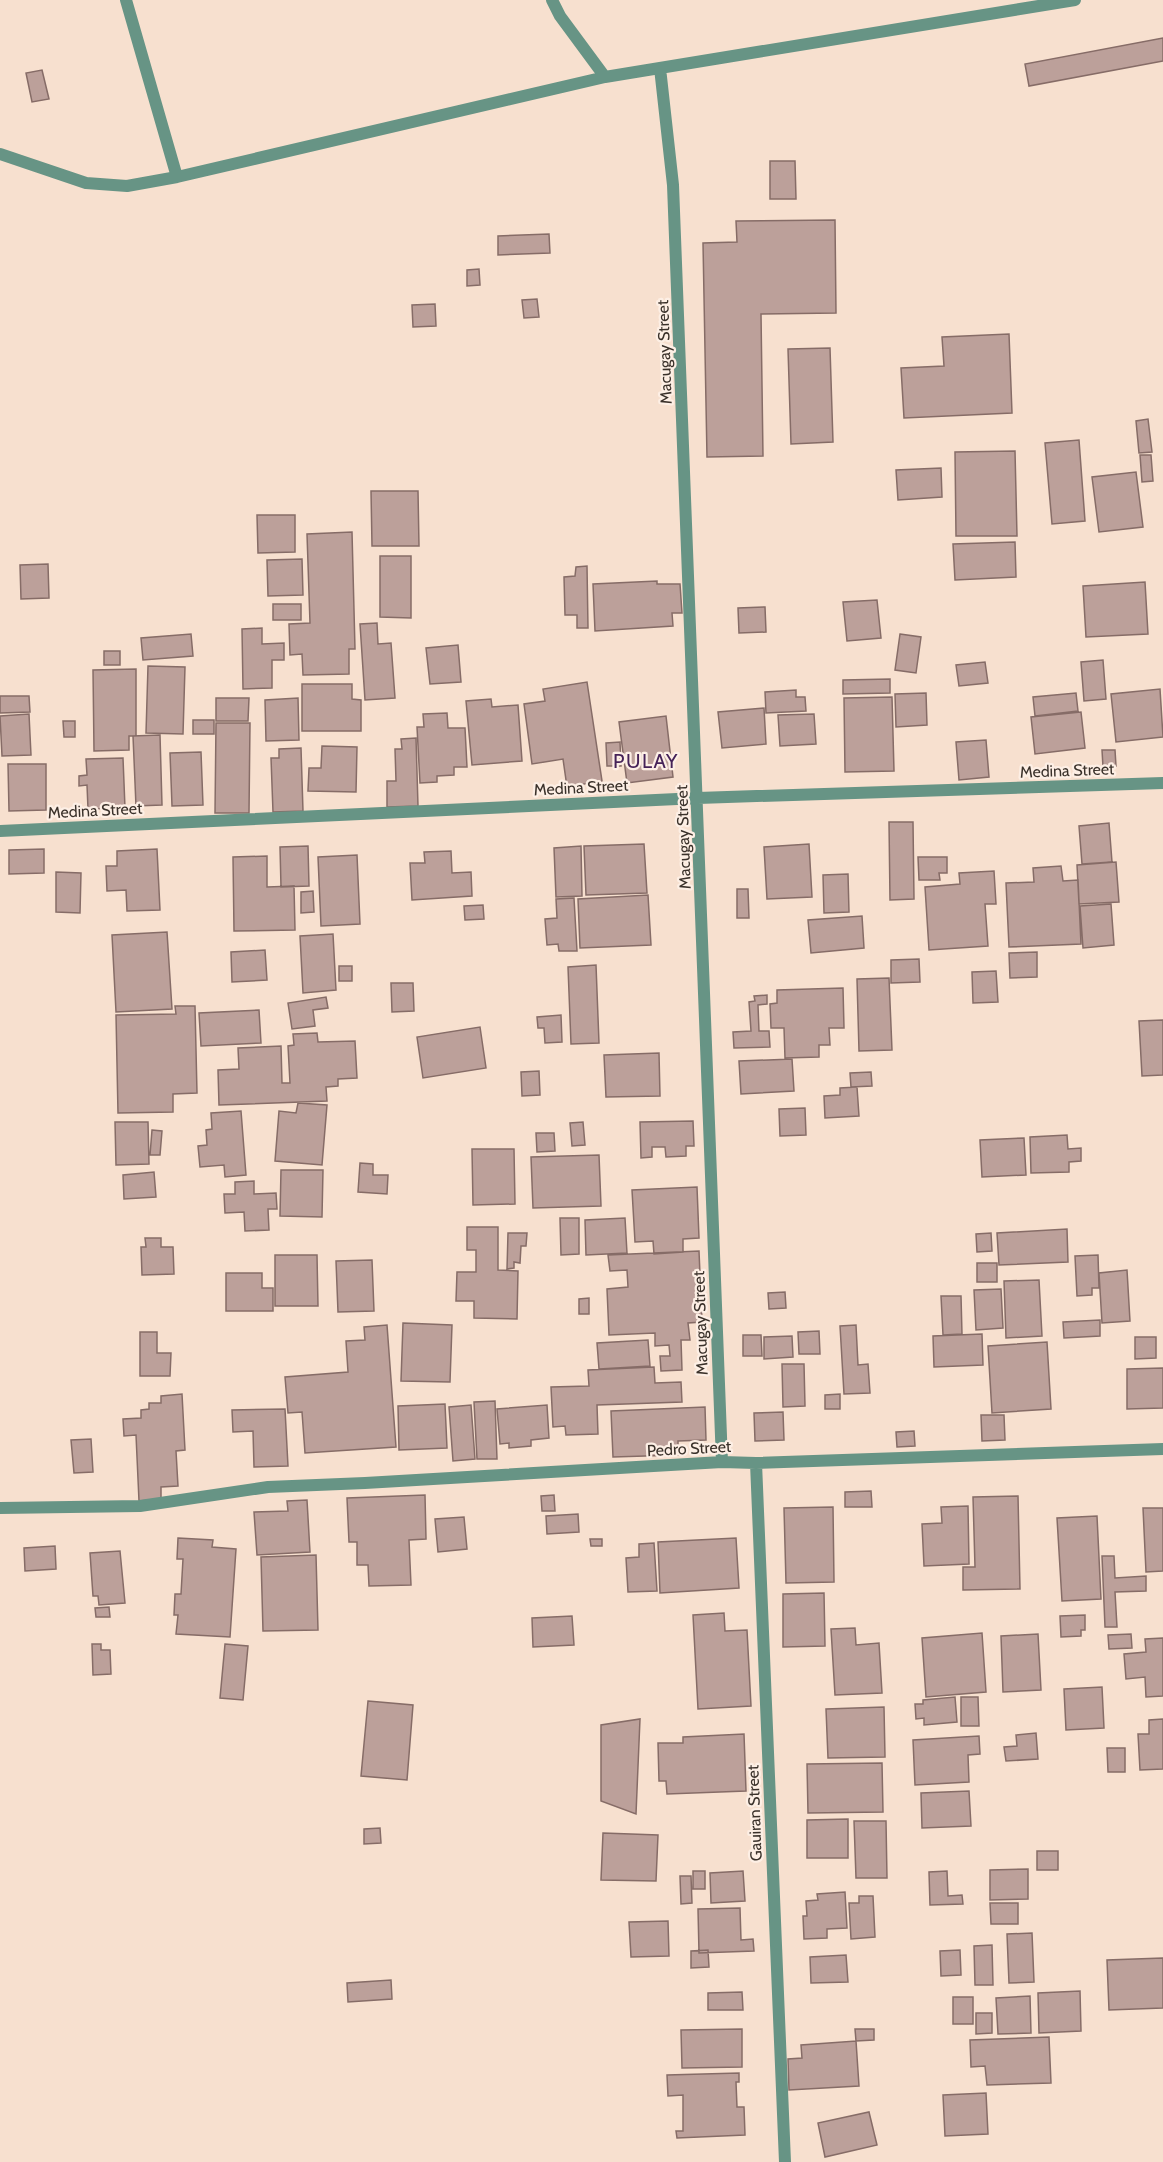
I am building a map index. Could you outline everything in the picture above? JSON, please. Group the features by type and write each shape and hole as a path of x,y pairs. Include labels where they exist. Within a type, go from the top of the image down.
{"street":[{"path":"126,0 177,177"},
{"path":"552,0 560,16 605,77"},
{"path":"0,154 86,183 127,186 177,177 605,77 1075,0"},
{"name":"Macugay Street","path":"660,68 673,185 722,1462"},
{"name":"Medina Street","path":"0,831 698,798 1163,783"},
{"name":"Pedro Street","path":"0,1508 140,1506 268,1487 377,1483 722,1462 756,1463 1163,1449"},
{"name":"Gauiran Street","path":"756,1463 785,2162"}],"building":[{"path":"1163,38 1163,61 1029,86 1025,64"},
{"path":"42,70 49,99 32,102 26,73"},
{"path":"770,161 795,161 796,199 770,199"},
{"path":"835,220 836,313 761,314 763,456 707,457 703,243 737,242 736,221"},
{"path":"549,234 550,253 498,255 498,236"},
{"path":"479,269 480,285 467,286 467,270"},
{"path":"537,299 539,317 524,318 522,300"},
{"path":"435,304 436,326 413,327 412,305"},
{"path":"1009,334 1012,413 904,418 901,368 944,366 942,337"},
{"path":"830,348 833,442 791,444 788,349"},
{"path":"1148,419 1152,452 1139,453 1136,421"},
{"path":"1079,440 1085,521 1052,524 1045,443"},
{"path":"1015,451 1017,536 956,536 955,452"},
{"path":"1140,455 1151,455 1153,481 1142,482"},
{"path":"941,468 942,497 898,500 896,470"},
{"path":"1136,472 1143,527 1099,532 1092,477"},
{"path":"371,491 418,491 419,546 372,546"},
{"path":"257,515 295,515 295,552 258,553"},
{"path":"352,532 355,649 349,649 349,674 303,675 302,654 290,655 289,624 310,623 307,534"},
{"path":"1015,542 1016,577 955,580 953,544"},
{"path":"380,556 411,556 411,618 380,617"},
{"path":"302,559 303,595 268,596 267,560"},
{"path":"48,564 49,598 21,599 20,565"},
{"path":"587,566 588,628 577,628 577,615 565,615 564,577 575,576 576,567"},
{"path":"657,581 657,584 680,584 682,613 672,613 673,626 595,631 593,584"},
{"path":"1145,582 1148,634 1086,637 1083,586"},
{"path":"877,600 881,638 847,641 843,602"},
{"path":"273,604 301,604 301,620 273,620"},
{"path":"765,607 766,632 739,633 738,608"},
{"path":"377,623 378,644 391,643 395,698 365,700 360,624"},
{"path":"262,628 262,644 284,643 284,660 272,660 272,688 243,689 242,629"},
{"path":"191,634 193,656 143,660 141,638"},
{"path":"900,634 921,637 916,673 895,670"},
{"path":"458,645 461,682 430,684 426,648"},
{"path":"104,651 120,651 120,665 104,665"},
{"path":"1103,660 1106,699 1084,701 1081,662"},
{"path":"985,662 988,683 959,686 956,665"},
{"path":"148,666 185,667 183,734 146,733"},
{"path":"136,669 136,736 129,736 129,750 94,751 93,670"},
{"path":"890,679 890,693 843,694 843,680"},
{"path":"587,682 602,781 567,787 563,759 532,764 524,704 545,701 543,689"},
{"path":"302,684 352,684 352,699 361,700 361,731 302,731"},
{"path":"1160,689 1163,737 1116,742 1111,694"},
{"path":"796,690 796,697 805,697 806,711 766,713 765,692"},
{"path":"926,693 927,725 896,727 895,694"},
{"path":"1076,693 1078,711 1035,716 1033,697"},
{"path":"0,696 29,696 30,712 0,713"},
{"path":"892,697 894,771 845,772 844,698"},
{"path":"216,698 249,698 248,721 216,721"},
{"path":"298,698 299,740 266,741 265,700"},
{"path":"491,699 492,707 518,705 522,761 472,765 466,701"},
{"path":"764,708 766,744 722,748 718,712"},
{"path":"1081,712 1085,748 1035,754 1031,717"},
{"path":"447,713 448,728 465,728 467,767 454,767 454,775 437,776 437,782 420,783 417,727 424,727 423,714"},
{"path":"29,714 31,755 2,756 0,716"},
{"path":"814,714 816,744 780,746 778,715"},
{"path":"666,716 673,777 627,783 619,722"},
{"path":"193,720 214,720 214,734 193,734"},
{"path":"63,721 75,721 75,737 64,737"},
{"path":"216,723 250,723 249,813 215,813"},
{"path":"160,735 162,805 136,806 133,736"},
{"path":"416,738 418,806 387,807 387,781 396,781 395,749 402,749 401,739"},
{"path":"986,740 989,777 959,780 956,742"},
{"path":"620,742 621,766 607,766 606,743"},
{"path":"322,746 357,747 356,792 308,791 309,768 321,768"},
{"path":"301,748 303,811 273,812 271,758 279,758 279,749"},
{"path":"1102,750 1115,750 1116,766 1103,767"},
{"path":"201,752 203,805 172,806 170,753"},
{"path":"123,758 125,808 88,809 87,785 79,786 79,776 87,775 86,759"},
{"path":"8,764 46,764 46,810 9,811"},
{"path":"889,822 913,822 914,899 890,900"},
{"path":"1109,823 1112,862 1082,864 1079,826"},
{"path":"644,844 647,893 586,895 584,846"},
{"path":"809,844 812,897 767,899 764,847"},
{"path":"308,846 309,886 281,887 280,847"},
{"path":"581,846 582,896 556,897 554,848"},
{"path":"44,849 44,873 9,874 9,850"},
{"path":"157,849 160,910 127,911 126,890 107,891 106,866 117,866 117,851"},
{"path":"451,851 452,873 471,872 472,896 412,900 410,863 425,863 424,852"},
{"path":"357,855 360,924 321,926 318,857"},
{"path":"267,856 267,887 294,886 295,930 234,931 233,857"},
{"path":"918,857 947,857 947,873 939,873 940,880 919,880"},
{"path":"1116,862 1119,902 1079,904 1077,865"},
{"path":"1061,866 1063,881 1078,880 1081,944 1009,947 1006,883 1034,882 1033,868"},
{"path":"994,871 996,904 985,904 988,946 929,950 925,887 960,884 959,873"},
{"path":"56,872 81,873 80,913 56,912"},
{"path":"848,874 849,912 824,913 823,875"},
{"path":"737,889 748,889 749,918 737,918"},
{"path":"313,891 314,912 301,913 301,892"},
{"path":"648,895 651,945 580,948 578,899"},
{"path":"574,898 577,951 559,951 558,944 547,945 545,919 557,918 556,899"},
{"path":"1111,904 1114,945 1083,948 1080,906"},
{"path":"483,905 484,919 465,920 464,906"},
{"path":"862,916 864,948 811,953 808,920"},
{"path":"167,932 172,1009 116,1012 112,935"},
{"path":"333,934 336,990 303,993 300,936"},
{"path":"265,950 267,980 232,982 231,952"},
{"path":"1037,952 1037,977 1010,978 1009,953"},
{"path":"919,959 920,982 891,983 891,960"},
{"path":"596,965 599,1043 571,1044 568,967"},
{"path":"339,966 352,966 352,981 339,981"},
{"path":"996,971 998,1002 973,1003 972,972"},
{"path":"889,978 892,1050 859,1051 857,979"},
{"path":"391,983 413,983 414,1011 392,1012"},
{"path":"843,988 844,1028 829,1028 830,1045 819,1045 819,1057 785,1058 784,1028 771,1028 770,1004 777,1003 777,990"},
{"path":"767,995 767,1004 758,1005 759,1031 769,1031 770,1047 734,1048 733,1032 751,1031 749,1002 755,1001 754,996"},
{"path":"326,997 328,1008 313,1010 315,1026 292,1029 288,1003"},
{"path":"175,1006 195,1006 197,1093 173,1094 173,1112 118,1113 116,1015 176,1014"},
{"path":"259,1010 261,1043 201,1046 199,1013"},
{"path":"561,1015 562,1042 545,1043 544,1028 538,1028 537,1017"},
{"path":"1163,1020 1163,1075 1142,1076 1139,1021"},
{"path":"480,1027 486,1068 423,1078 417,1037"},
{"path":"317,1033 318,1042 355,1041 357,1078 338,1079 338,1086 326,1087 327,1101 219,1105 218,1070 239,1069 238,1048 281,1046 282,1083 290,1083 288,1046 294,1045 293,1034"},
{"path":"659,1053 660,1096 606,1097 604,1055"},
{"path":"792,1059 794,1091 741,1094 739,1061"},
{"path":"539,1071 540,1095 522,1096 521,1072"},
{"path":"871,1072 872,1086 851,1087 850,1073"},
{"path":"857,1087 859,1116 825,1118 824,1096 840,1095 840,1088"},
{"path":"298,1103 327,1105 322,1165 275,1161 279,1111 296,1113"},
{"path":"805,1108 806,1135 780,1136 779,1109"},
{"path":"241,1111 246,1175 225,1177 224,1165 200,1167 198,1146 207,1145 206,1130 212,1129 211,1113"},
{"path":"693,1121 694,1146 686,1146 686,1156 666,1157 665,1147 652,1147 652,1157 641,1158 640,1122"},
{"path":"115,1122 148,1122 149,1164 116,1165"},
{"path":"583,1122 585,1145 572,1146 570,1123"},
{"path":"152,1130 162,1131 160,1155 150,1155"},
{"path":"536,1133 554,1133 555,1151 537,1152"},
{"path":"1067,1135 1068,1149 1081,1148 1081,1161 1069,1162 1069,1172 1031,1173 1030,1137"},
{"path":"1024,1138 1026,1175 982,1177 980,1140"},
{"path":"472,1149 514,1149 515,1204 473,1205"},
{"path":"599,1155 601,1206 533,1208 531,1157"},
{"path":"360,1163 373,1164 373,1175 388,1175 387,1194 358,1192"},
{"path":"281,1170 323,1170 322,1217 280,1216"},
{"path":"154,1172 156,1197 124,1199 123,1175"},
{"path":"254,1181 254,1194 276,1193 277,1209 268,1209 269,1230 245,1231 244,1212 225,1213 224,1194 235,1194 235,1182"},
{"path":"697,1187 699,1238 683,1239 683,1252 654,1254 653,1241 635,1242 632,1190"},
{"path":"560,1218 579,1218 579,1254 561,1255"},
{"path":"625,1218 627,1253 586,1255 585,1220"},
{"path":"467,1227 498,1227 498,1270 518,1271 517,1319 474,1318 474,1301 456,1301 457,1272 476,1272 476,1250 467,1250"},
{"path":"1067,1229 1068,1262 999,1265 997,1233"},
{"path":"508,1233 527,1233 526,1246 521,1246 520,1263 514,1262 514,1268 507,1269"},
{"path":"991,1233 992,1251 977,1252 976,1234"},
{"path":"145,1238 161,1238 161,1247 173,1247 174,1274 142,1275 141,1247 146,1247"},
{"path":"699,1251 702,1322 688,1323 690,1340 681,1340 682,1370 661,1371 660,1356 670,1356 669,1345 655,1346 655,1333 609,1335 607,1289 628,1287 627,1270 610,1271 608,1255"},
{"path":"275,1255 317,1255 318,1306 275,1306"},
{"path":"1098,1255 1099,1288 1092,1288 1092,1295 1077,1296 1075,1256"},
{"path":"372,1260 374,1311 338,1312 336,1261"},
{"path":"977,1263 997,1263 997,1282 977,1282"},
{"path":"1127,1270 1130,1321 1102,1323 1099,1273"},
{"path":"226,1273 262,1273 262,1288 273,1288 273,1311 226,1311"},
{"path":"1039,1280 1042,1336 1006,1338 1004,1281"},
{"path":"1001,1289 1003,1328 976,1330 974,1290"},
{"path":"785,1292 786,1308 769,1309 768,1293"},
{"path":"941,1296 961,1296 962,1334 943,1335"},
{"path":"589,1298 589,1314 579,1314 579,1299"},
{"path":"1100,1320 1100,1336 1064,1338 1063,1322"},
{"path":"403,1323 452,1325 450,1382 401,1381"},
{"path":"387,1325 396,1447 305,1453 302,1412 288,1413 285,1377 348,1372 346,1341 365,1340 364,1327"},
{"path":"856,1325 858,1365 868,1364 870,1393 844,1394 840,1326"},
{"path":"819,1331 820,1354 799,1354 798,1332"},
{"path":"140,1332 157,1332 157,1353 171,1353 170,1376 140,1376"},
{"path":"982,1334 983,1365 934,1367 933,1336"},
{"path":"743,1335 761,1335 762,1356 743,1356"},
{"path":"792,1336 793,1357 764,1359 764,1337"},
{"path":"1135,1337 1156,1337 1156,1358 1135,1359"},
{"path":"648,1340 650,1366 599,1369 597,1343"},
{"path":"1047,1342 1051,1409 992,1413 988,1346"},
{"path":"782,1364 804,1364 805,1406 783,1407"},
{"path":"654,1367 655,1383 681,1382 682,1402 597,1405 598,1434 566,1435 565,1426 553,1427 551,1387 589,1386 588,1370"},
{"path":"1163,1368 1163,1408 1127,1409 1127,1369"},
{"path":"182,1394 185,1450 176,1451 178,1486 161,1487 161,1499 139,1501 136,1435 124,1436 123,1419 141,1418 141,1410 149,1409 149,1403 161,1403 161,1396"},
{"path":"840,1394 840,1409 825,1409 825,1395"},
{"path":"495,1401 497,1459 477,1459 474,1402"},
{"path":"445,1404 447,1448 399,1450 398,1406"},
{"path":"471,1405 475,1459 453,1461 449,1407"},
{"path":"547,1405 549,1438 531,1440 531,1446 509,1448 509,1443 500,1444 497,1409"},
{"path":"705,1407 706,1440 678,1441 678,1455 613,1457 611,1411"},
{"path":"285,1409 288,1466 254,1467 253,1431 233,1432 232,1410"},
{"path":"783,1412 784,1440 755,1441 754,1413"},
{"path":"981,1415 1004,1415 1005,1440 982,1441"},
{"path":"914,1431 915,1446 897,1447 896,1432"},
{"path":"91,1439 93,1472 74,1473 71,1440"},
{"path":"871,1491 872,1507 845,1507 845,1492"},
{"path":"425,1495 426,1539 409,1540 411,1585 369,1586 368,1565 357,1565 357,1542 349,1542 347,1498"},
{"path":"554,1495 555,1511 542,1511 541,1496"},
{"path":"1018,1496 1020,1589 963,1590 963,1567 975,1567 973,1497"},
{"path":"307,1500 310,1552 257,1555 254,1512 288,1511 287,1501"},
{"path":"968,1506 969,1564 924,1566 922,1524 942,1523 941,1507"},
{"path":"833,1507 834,1582 786,1583 784,1508"},
{"path":"1143,1508 1163,1508 1163,1571 1146,1572"},
{"path":"578,1514 579,1532 547,1534 546,1516"},
{"path":"1097,1516 1101,1599 1062,1601 1057,1518"},
{"path":"464,1517 467,1549 438,1552 435,1519"},
{"path":"178,1538 213,1540 212,1547 236,1549 230,1637 176,1634 178,1615 174,1615 175,1594 181,1594 183,1559 177,1559"},
{"path":"736,1538 739,1588 660,1593 658,1542"},
{"path":"590,1539 602,1539 602,1546 591,1546"},
{"path":"654,1543 657,1591 628,1592 626,1558 639,1557 639,1544"},
{"path":"55,1546 56,1569 25,1571 24,1548"},
{"path":"120,1551 125,1603 99,1605 98,1596 93,1596 90,1553"},
{"path":"316,1555 318,1630 263,1631 261,1557"},
{"path":"1102,1556 1114,1556 1115,1578 1146,1576 1146,1591 1115,1592 1117,1627 1105,1627"},
{"path":"824,1593 825,1646 783,1647 783,1594"},
{"path":"109,1607 110,1617 96,1617 95,1608"},
{"path":"724,1613 725,1631 747,1630 751,1706 698,1709 693,1615"},
{"path":"1085,1615 1085,1630 1081,1630 1081,1636 1061,1637 1060,1616"},
{"path":"572,1616 574,1645 533,1647 532,1618"},
{"path":"855,1628 856,1645 879,1643 882,1693 835,1695 831,1629"},
{"path":"982,1633 986,1692 926,1697 922,1638"},
{"path":"1038,1634 1041,1690 1003,1692 1001,1636"},
{"path":"1131,1634 1132,1648 1109,1649 1108,1635"},
{"path":"1163,1638 1163,1696 1146,1697 1145,1677 1126,1679 1124,1654 1146,1652 1145,1639"},
{"path":"92,1644 101,1644 101,1650 110,1650 111,1674 93,1675"},
{"path":"225,1644 248,1646 243,1700 220,1698"},
{"path":"1102,1687 1104,1728 1066,1730 1064,1689"},
{"path":"955,1697 957,1722 924,1725 924,1718 916,1719 915,1704 923,1704 923,1700"},
{"path":"961,1697 978,1697 979,1726 961,1726"},
{"path":"368,1701 413,1705 407,1780 361,1776"},
{"path":"884,1707 885,1757 828,1758 826,1709"},
{"path":"640,1719 636,1814 601,1801 601,1725"},
{"path":"1163,1719 1163,1769 1140,1770 1138,1734 1149,1734 1149,1720"},
{"path":"1036,1733 1038,1759 1006,1761 1004,1747 1017,1746 1016,1735"},
{"path":"744,1734 746,1791 667,1794 666,1781 659,1781 658,1743 683,1743 683,1737"},
{"path":"979,1736 980,1754 968,1755 969,1782 915,1785 913,1740"},
{"path":"1107,1748 1125,1748 1125,1772 1108,1772"},
{"path":"882,1763 883,1812 808,1813 807,1764"},
{"path":"969,1791 971,1826 922,1828 921,1793"},
{"path":"848,1819 848,1858 807,1858 807,1820"},
{"path":"854,1821 886,1821 887,1878 856,1878"},
{"path":"380,1828 381,1843 364,1844 364,1829"},
{"path":"603,1833 658,1835 656,1881 601,1880"},
{"path":"1037,1851 1058,1851 1058,1870 1037,1870"},
{"path":"1028,1869 1028,1899 990,1900 990,1870"},
{"path":"693,1871 705,1871 705,1889 693,1889"},
{"path":"743,1871 745,1901 711,1903 710,1873"},
{"path":"947,1871 948,1896 962,1895 963,1904 930,1905 929,1872"},
{"path":"680,1876 691,1876 692,1903 681,1904"},
{"path":"845,1892 847,1928 827,1929 827,1938 804,1939 803,1916 807,1916 806,1901 818,1900 817,1894"},
{"path":"859,1896 873,1896 875,1937 851,1939 849,1903 859,1903"},
{"path":"990,1903 1018,1903 1018,1924 991,1924"},
{"path":"740,1908 741,1940 753,1939 754,1951 699,1953 698,1909"},
{"path":"668,1921 669,1956 631,1957 629,1922"},
{"path":"1032,1933 1034,1982 1009,1983 1007,1934"},
{"path":"992,1945 993,1985 975,1985 974,1946"},
{"path":"708,1950 709,1967 691,1968 691,1951"},
{"path":"960,1950 961,1975 941,1976 940,1951"},
{"path":"846,1955 848,1982 811,1983 810,1957"},
{"path":"1163,1958 1163,2008 1109,2010 1107,1960"},
{"path":"391,1980 392,1999 348,2002 347,1983"},
{"path":"1080,1991 1081,2031 1039,2033 1038,1993"},
{"path":"742,1992 743,2010 708,2010 708,1993"},
{"path":"1030,1996 1031,2033 998,2034 996,1998"},
{"path":"953,1997 973,1997 973,2024 953,2024"},
{"path":"976,2013 992,2013 992,2033 976,2034"},
{"path":"742,2029 742,2067 682,2068 681,2030"},
{"path":"855,2029 874,2029 874,2040 856,2041"},
{"path":"1049,2037 1051,2083 987,2085 985,2066 971,2067 970,2040"},
{"path":"856,2041 859,2086 789,2090 788,2059 802,2058 801,2045"},
{"path":"739,2073 739,2082 736,2082 737,2107 744,2107 745,2135 677,2138 676,2131 683,2131 683,2095 668,2096 667,2075"},
{"path":"986,2093 988,2134 945,2136 943,2095"},
{"path":"869,2112 877,2145 825,2157 818,2123"}],"district":[{"name":"PULAY","path":"646,761"}]}
